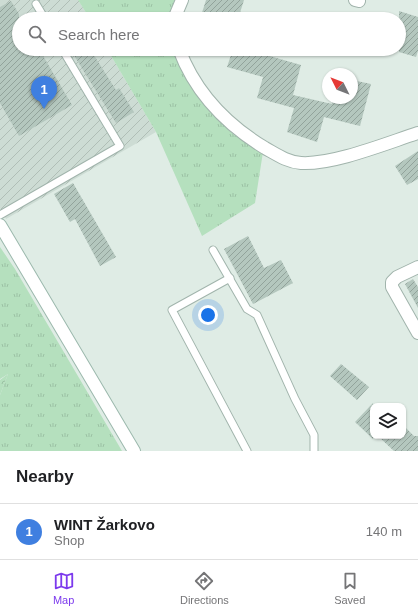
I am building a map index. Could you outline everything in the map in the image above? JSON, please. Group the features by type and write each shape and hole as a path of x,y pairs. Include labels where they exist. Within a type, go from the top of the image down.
{"street":[{"path":"177,12 182,0"},
{"path":"183,56 196,82 224,118 241,132 290,161 301,163 321,161 369,150 418,133"},
{"path":"0,225 134,451"},
{"path":"418,267 397,278 392,282 392,287 418,333"}],"lane":[{"path":"36,4 40,12"},
{"path":"0,215 120,146 66,56"},
{"path":"213,250 247,309 257,315 294,399 314,435 314,451"},
{"path":"230,278 172,310 247,451"}],"shaded area":[{"path":"0,0 78,0 86,12 12,12 12,56 111,56 156,132 6,219 0,208"}],"green space":[{"path":"78,0 178,0 174,12 86,12"},
{"path":"111,56 178,56 200,97 233,134 263,152 255,203 202,236 156,132"},
{"path":"0,247 15,269 122,451 0,451 0,395 8,374 0,379"},
{"path":"8,374 0,395 0,380"}],"building":[{"path":"206,0 244,0 240,12 202,12"},
{"path":"11,1 18,12 12,12 12,56 43,56 72,105 19,136 0,103 0,7"},
{"path":"406,13 418,17 418,51 416,57 406,54"},
{"path":"74,56 94,56 116,90 119,88 134,112 116,123"},
{"path":"231,56 270,56 301,65 293,95 322,102 322,104 358,104 358,81 371,84 360,126 324,117 317,142 287,132 294,108 257,98 263,77 227,67"},
{"path":"418,151 418,179 407,185 395,166"},
{"path":"73,183 116,257 100,266 75,219 70,222 54,194"},
{"path":"248,236 264,268 281,260 293,283 253,304 224,249"},
{"path":"413,279 418,287 418,308 405,284"},
{"path":"341,364 369,387 357,400 330,376"},
{"path":"370,406 370,436 355,422"},
{"path":"406,428 414,436 418,436 418,451 394,451 381,439 406,439"}],"place":[{"name":"WINT Žarkovo","path":"44,109"}]}
